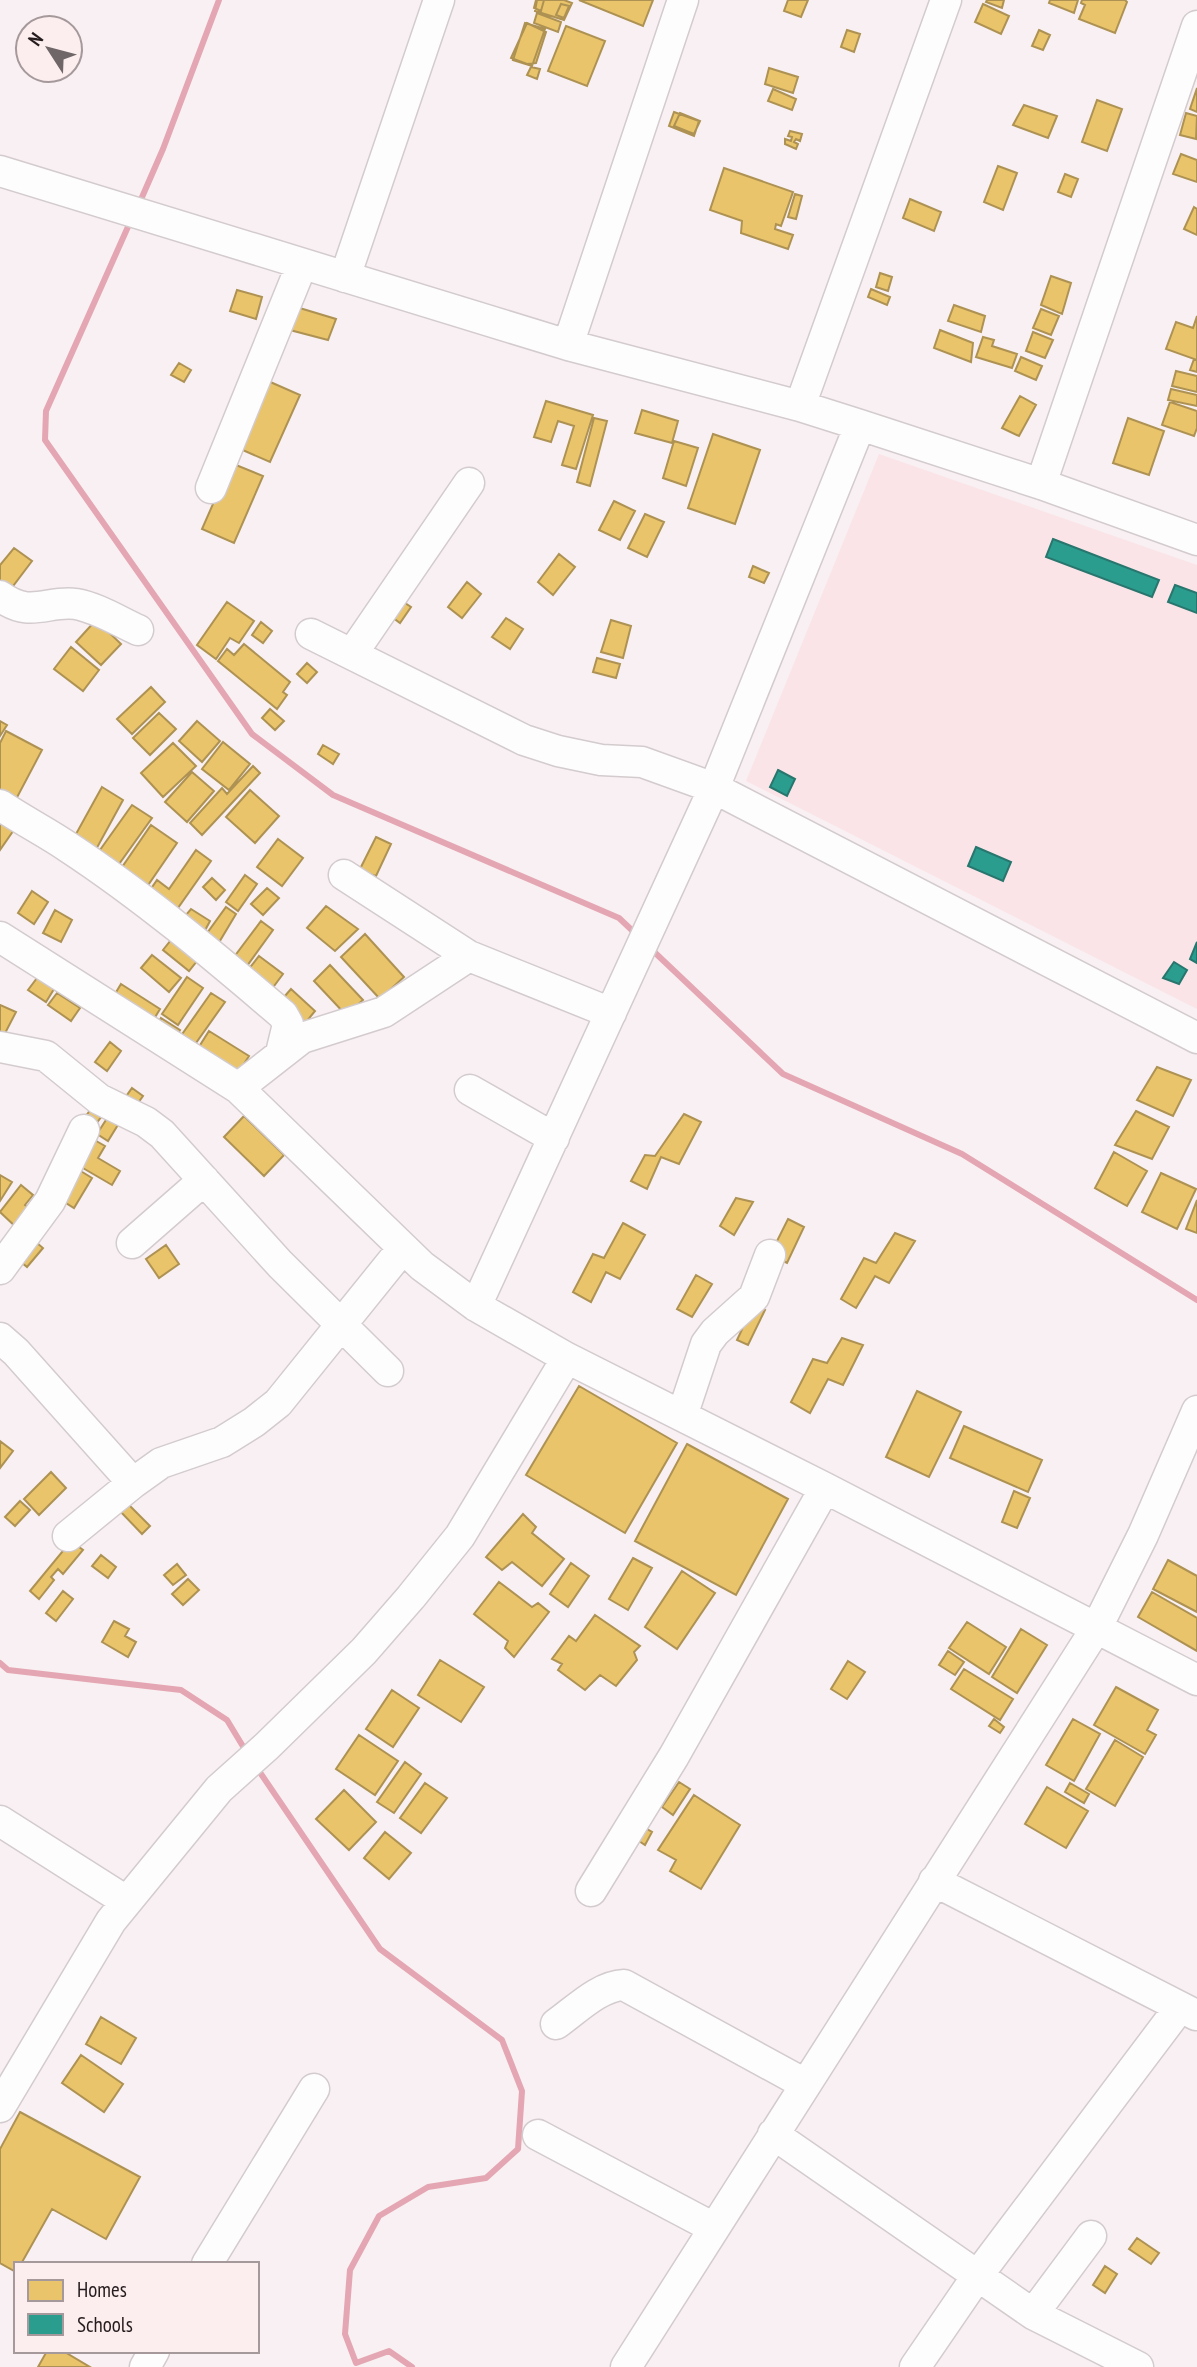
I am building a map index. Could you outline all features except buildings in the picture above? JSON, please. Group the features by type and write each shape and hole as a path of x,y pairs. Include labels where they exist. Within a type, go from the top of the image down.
{"street":[{"path":"345,277 439,0"},
{"path":"568,345 683,0"},
{"path":"800,407 946,0"},
{"path":"1041,484 1197,26"},
{"path":"0,171 568,345 860,425 1041,484 1197,540"},
{"path":"211,488 302,264"},
{"path":"476,1306 714,788 860,425"},
{"path":"352,654 469,483"},
{"path":"0,596 20,606 36,609 71,604 90,607 138,630"},
{"path":"311,634 524,740 601,760 642,762 714,788 1197,1038"},
{"path":"0,805 68,846 126,888 283,1014 288,1024 281,1053"},
{"path":"344,875 469,956 611,1013"},
{"path":"0,937 238,1088 422,1266 476,1306 567,1358 1097,1627 1197,1681"},
{"path":"238,1088 302,1038 384,1012 469,956"},
{"path":"0,1047 46,1056 99,1100 146,1122 162,1134 280,1264 388,1371"},
{"path":"470,1090 554,1138"},
{"path":"0,1269 55,1192 84,1130"},
{"path":"132,1243 204,1180"},
{"path":"68,1536 133,1483 171,1458 222,1441 254,1422 278,1403 403,1248"},
{"path":"682,1416 706,1344 715,1332 754,1297 771,1255"},
{"path":"0,1338 16,1352 133,1483"},
{"path":"0,2107 87,1958 126,1901 219,1789 267,1746 363,1651 411,1597 460,1536 567,1358"},
{"path":"626,2367 1097,1627 1143,1535 1197,1411"},
{"path":"591,1891 674,1756 825,1488"},
{"path":"0,1821 126,1901"},
{"path":"915,2367 978,2275 1189,2011 934,1881"},
{"path":"556,2024 604,1990 613,1985 624,1985 806,2084"},
{"path":"208,2262 314,2088"},
{"path":"773,2134 1033,2314 1138,2367"},
{"path":"538,2135 714,2228"},
{"path":"1033,2314 1091,2236"}],"shaded area":[{"path":"879,454 1197,565 1197,1009 746,781"}],"waterway":[{"path":"139,204 163,149 219,0"},
{"path":"131,220 46,411 45,440 252,734 333,795 619,918 637,935"},
{"path":"650,948 783,1074 962,1154 1197,1300"},
{"path":"0,1663 8,1670 181,1690 227,1720 247,1753"},
{"path":"257,1768 380,1949 502,2040 522,2091 518,2149 486,2178 428,2187 379,2216 350,2270 345,2334 356,2363 389,2351 412,2367"}]}
